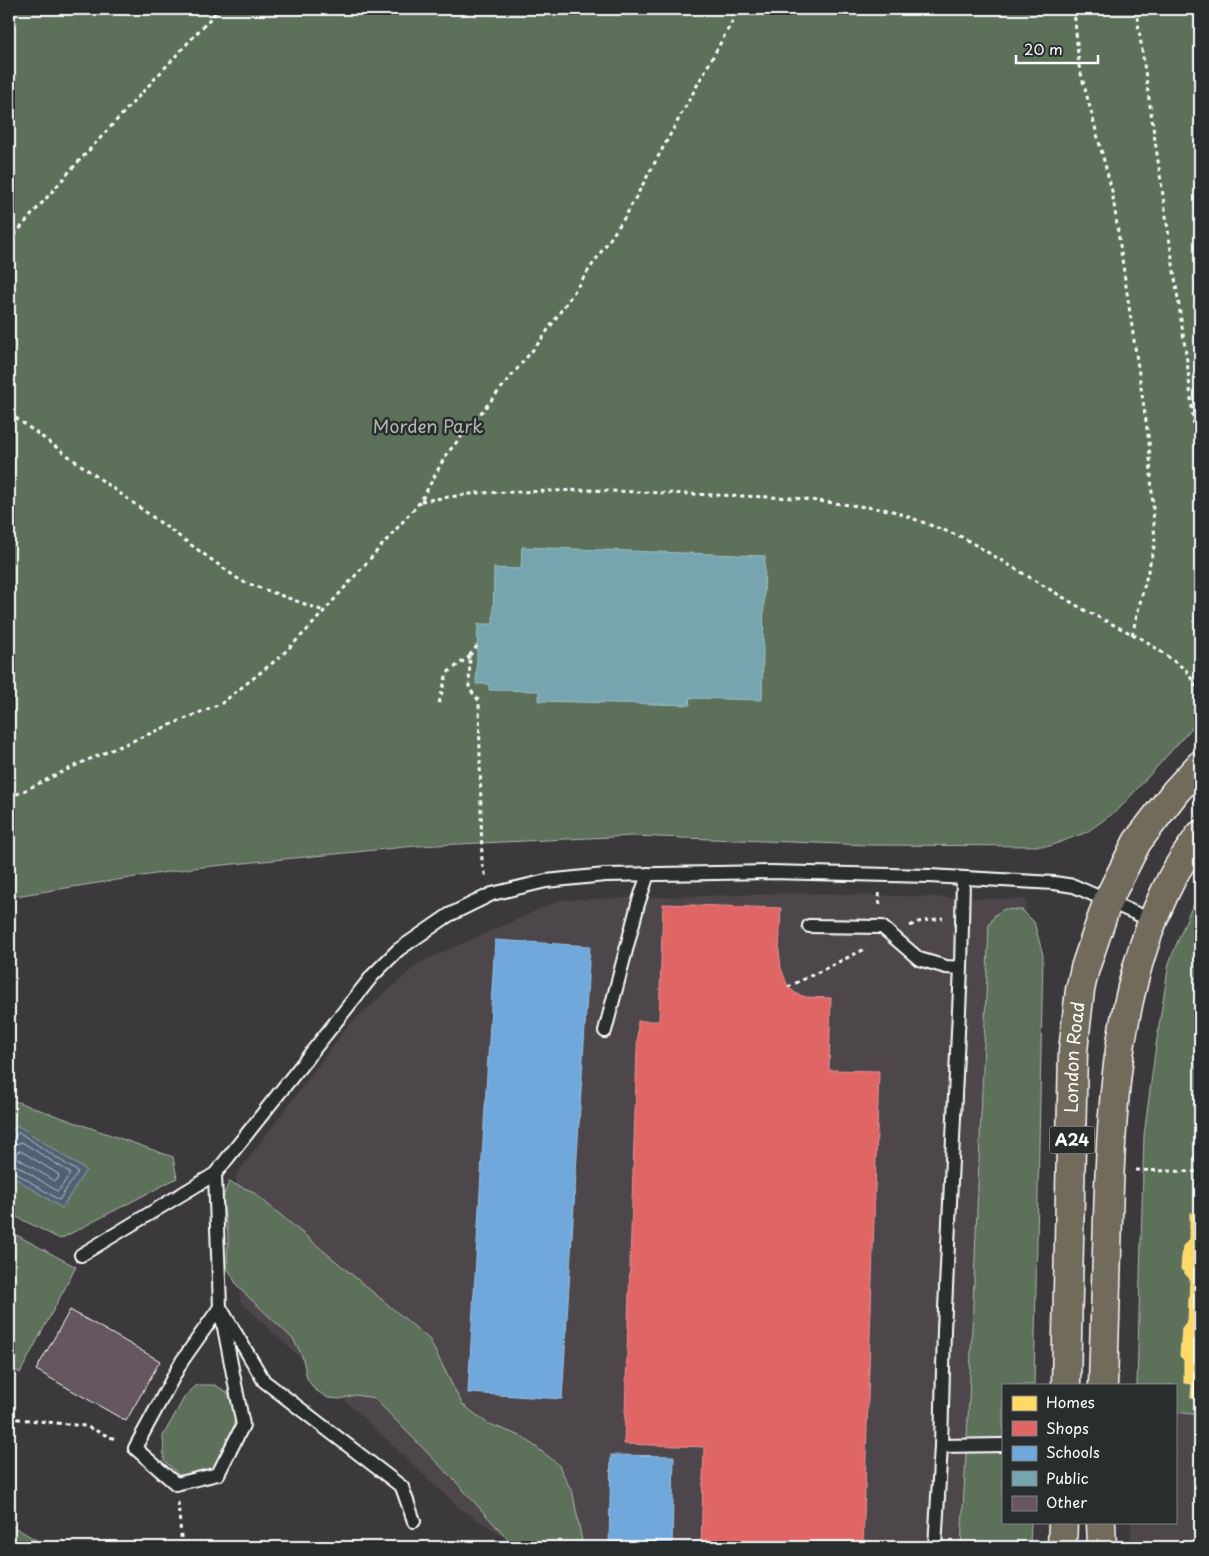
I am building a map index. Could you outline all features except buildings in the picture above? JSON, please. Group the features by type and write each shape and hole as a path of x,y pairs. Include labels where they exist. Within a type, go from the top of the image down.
{"highway":[{"name":"London Road","path":"1066,1384 1073,1051 1080,990 1085,968 1108,900 1137,842 1176,791 1200,765"},
{"name":"A24","path":"1103,1384 1109,1168 1118,1058 1136,973 1152,921 1173,876 1200,835"},
{"path":"1062,1547 1063,1524"},
{"path":"1101,1524 1102,1547"}],"lane":[{"path":"81,1255 215,1174 374,975 398,950 449,915 492,894 546,881 605,875 772,872 963,878 1054,883 1074,886 1152,921"},
{"path":"605,1031 638,904 648,874"},
{"path":"936,1547 961,968 963,878"},
{"path":"809,926 882,928 919,959 946,967 961,968"},
{"path":"215,1174 220,1308 243,1425 218,1474 176,1484 135,1448 182,1361 220,1308"},
{"path":"220,1308 264,1381 402,1487 414,1521"},
{"path":"941,1446 1002,1445"}],"path":[{"path":"9,241 69,172 219,9"},
{"path":"9,798 83,762 222,703 280,657 310,627 420,501 446,455 541,340 625,217 733,20 736,9"},
{"path":"1074,9 1079,66 1112,191 1148,442 1154,543 1132,635"},
{"path":"1136,9 1187,361 1200,484"},
{"path":"9,413 241,580 324,611"},
{"path":"420,501 477,493 586,490 794,498 890,510 962,537 1086,611 1146,642 1186,670 1198,689 1200,689"},
{"path":"439,703 447,673 470,655 477,646"},
{"path":"470,655 469,688 479,701 482,864 492,894"},
{"path":"878,875 882,928"},
{"path":"1109,1168 1200,1172"},
{"path":"9,1418 85,1426 135,1448"},
{"path":"176,1484 182,1547"}],"shaded area":[{"path":"805,893 1026,900 1009,1384 1002,1384 1003,1547 521,1547 459,1508 240,1301 236,1175 348,1026 419,963 560,900"},
{"path":"1176,1412 1200,1415 1200,1547 1131,1547 1131,1524 1176,1524"}],"green space":[{"name":"Morden Park","path":"9,9 1200,9 1200,719 1119,809 1087,832 1050,846 868,845 632,836 416,846 193,868 9,897"},
{"path":"1200,894 1200,1415 1176,1412 1176,1384 1137,1384 1144,1135 1169,963 1189,913"},
{"path":"1004,909 1022,910 1034,922 1043,955 1034,1384 1002,1384 1002,1524 1031,1524 1030,1547 961,1547 989,925 995,915"},
{"path":"9,1099 173,1157 177,1178 60,1239 9,1213"},
{"path":"229,1182 252,1191 429,1339 462,1404 487,1423 523,1437 558,1464 573,1494 583,1547 515,1547 455,1481 374,1398 355,1395 340,1399 328,1398 314,1389 307,1378 302,1355 293,1339 238,1287 227,1267 228,1235 222,1199"},
{"path":"9,1231 76,1267 20,1373 9,1366"},
{"path":"197,1385 215,1385 228,1393 235,1415 232,1438 219,1464 204,1474 179,1475 164,1460 163,1436 185,1396"},
{"path":"9,1524 48,1547 9,1547"}],"water":[{"path":"17,1125 86,1170 62,1208 9,1174 9,1138"}]}
